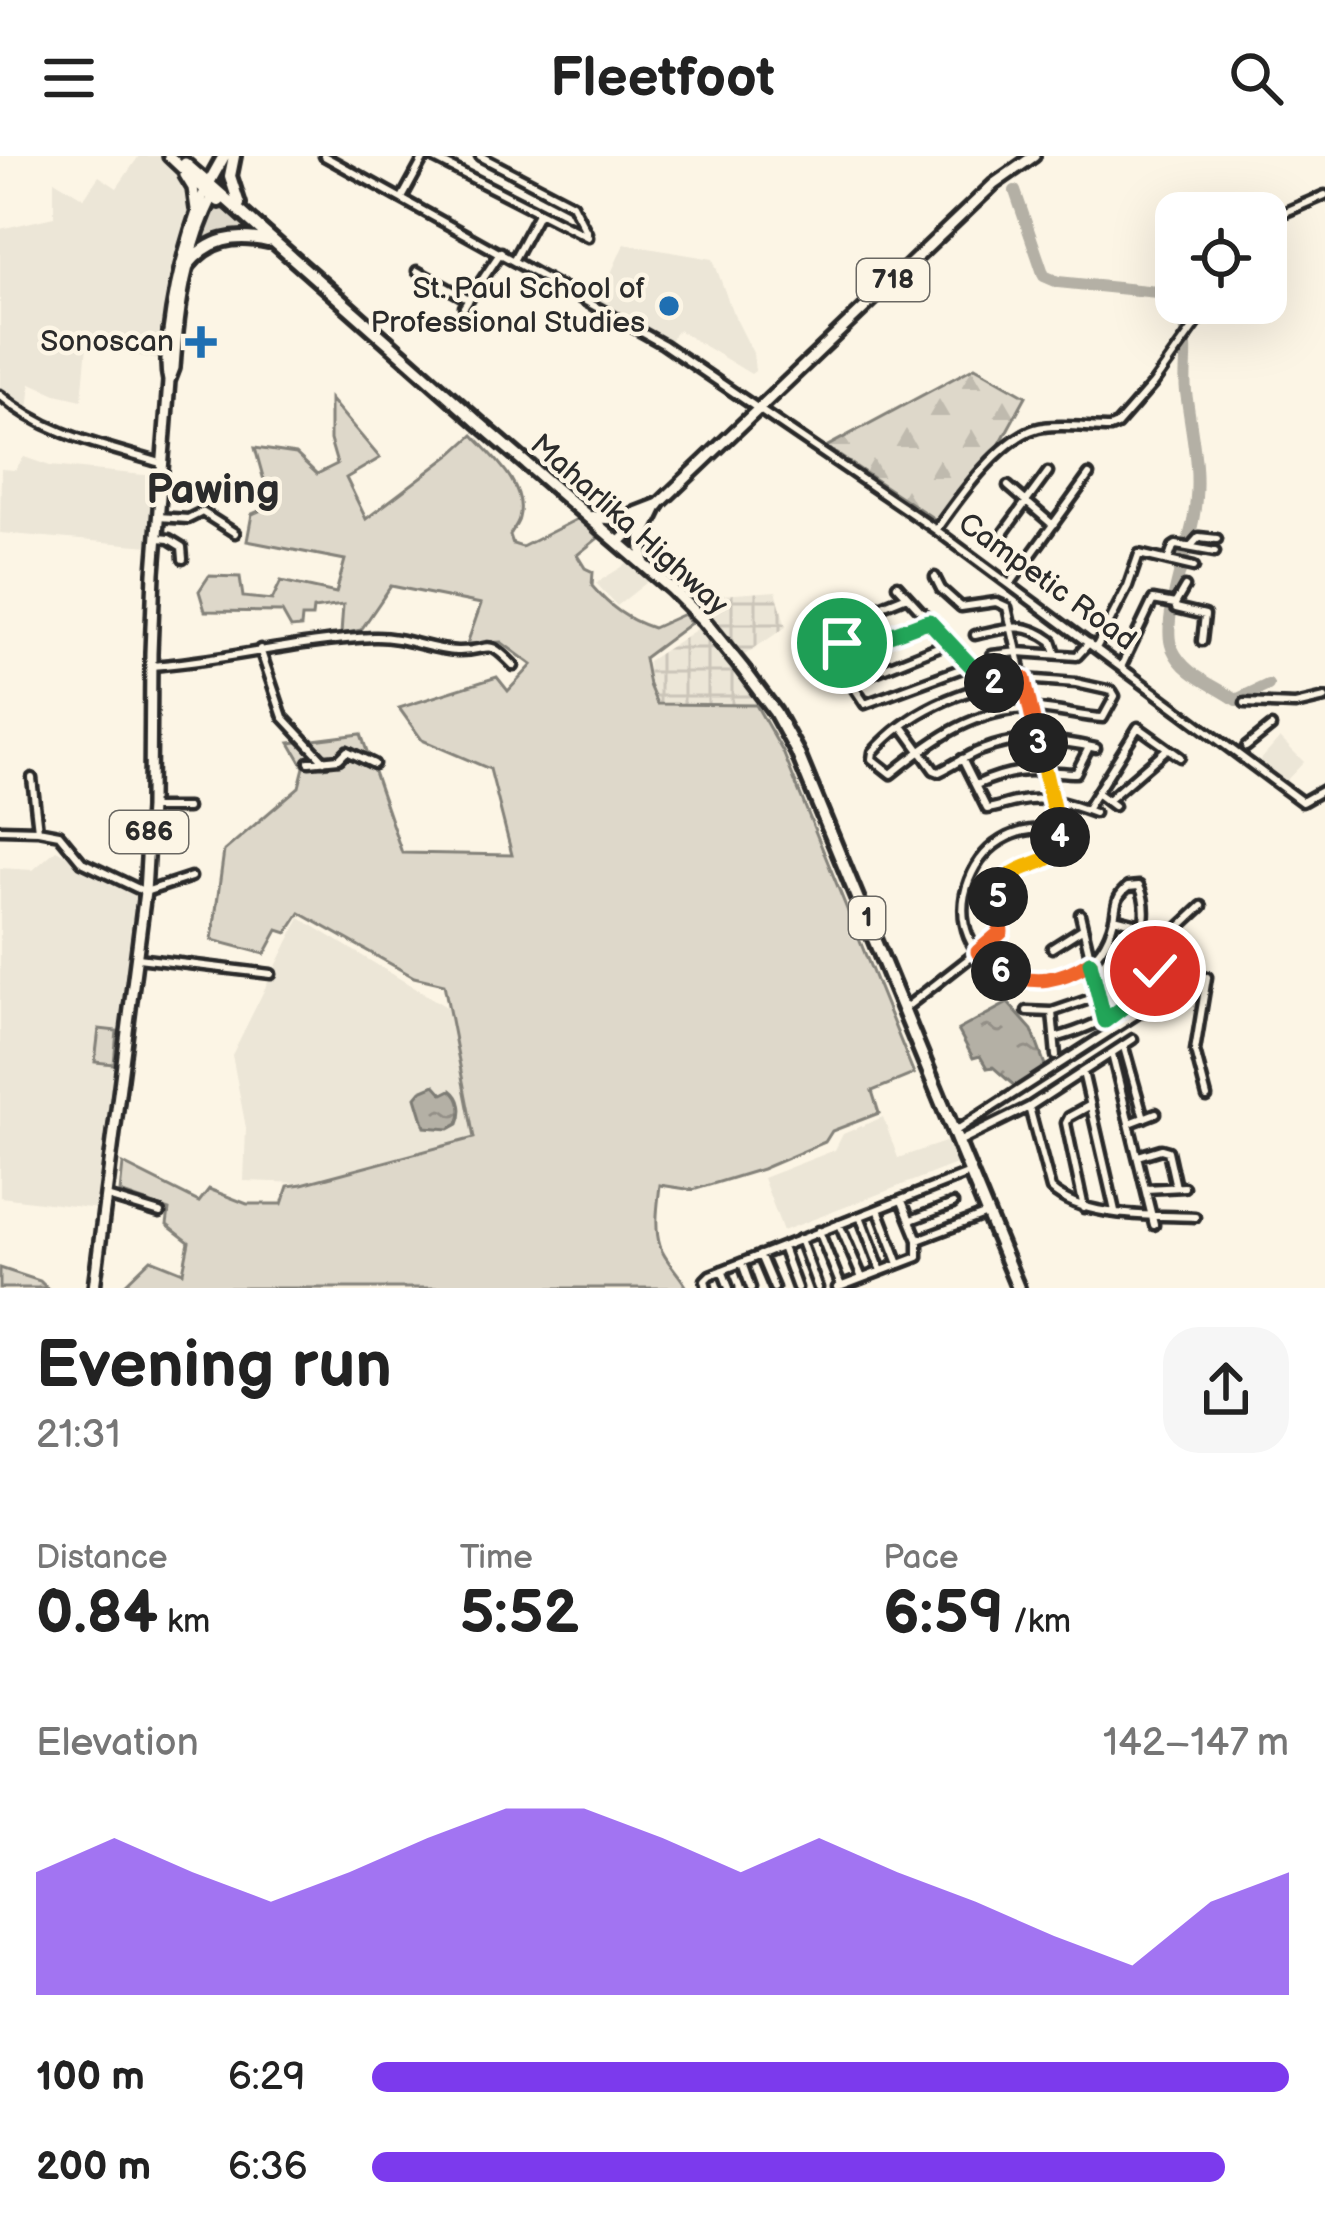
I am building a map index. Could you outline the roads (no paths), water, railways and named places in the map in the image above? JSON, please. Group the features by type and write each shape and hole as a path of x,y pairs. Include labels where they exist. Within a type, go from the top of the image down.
{"highway":[{"path":"210,189 230,156"},
{"path":"230,156 232,187 248,217"},
{"name":"Maharlika Highway","path":"210,189 248,217 704,621 775,712 805,771 1018,1288"},
{"name":"Maharlika Highway","path":"210,189 346,306"},
{"path":"187,266 218,241 242,237 268,241"},
{"path":"587,517 622,520 658,505"},
{"path":"643,565 642,537 658,505"}],"main road":[{"name":"718","path":"618,542 994,184 1034,156"},
{"path":"174,158 210,189"},
{"path":"174,158 193,188 196,214"},
{"name":"686","path":"169,381 166,370 181,260 210,189"},
{"name":"686","path":"94,1288 146,892 156,538 169,381 182,289 210,189"}],"street":[{"name":"Campetic Road","path":"324,156 645,333 935,530 1242,750 1302,802 1325,789"},
{"path":"402,198 427,156 588,236 572,204 480,156"},
{"path":"1287,211 1325,195"},
{"path":"514,259 538,212"},
{"path":"417,272 467,303 501,252"},
{"path":"935,530 982,469 1030,431 1118,425 1196,324"},
{"path":"0,395 36,422 161,463"},
{"path":"1004,532 1048,472"},
{"path":"1010,584 1089,476"},
{"path":"1008,486 1053,525"},
{"path":"158,517 185,519 202,512 235,533"},
{"path":"1188,547 1199,537 1217,539"},
{"path":"156,538 182,547 183,560"},
{"path":"1168,561 1173,547 1215,552"},
{"path":"1077,656 1093,645 1128,586 1139,554 1186,565"},
{"path":"900,1000 978,952 1001,932 998,899 1004,882 1017,870 1048,861 1060,850 1004,604 961,608 935,577"},
{"path":"897,585 988,684"},
{"path":"1173,604 1185,587"},
{"path":"907,596 842,617 843,671 862,703 869,705 971,665"},
{"path":"1121,667 1153,600 1205,615 1202,641"},
{"path":"844,652 929,621"},
{"path":"975,635 1031,628 1048,637 1056,653"},
{"path":"151,666 373,637 457,651 490,645 514,666"},
{"path":"850,682 950,642"},
{"path":"260,649 283,717 324,760"},
{"path":"992,655 1087,657"},
{"path":"1024,679 1092,685 1114,693 1102,718 1030,709 1000,713 965,724 919,750 891,774 872,759 873,752 902,726 939,703 988,684 1024,679"},
{"path":"1245,703 1295,705 1325,698"},
{"path":"902,726 939,772 983,749 1037,738 1092,748 1076,773 1014,771 976,785"},
{"path":"1242,750 1271,727"},
{"path":"962,759 991,810 1020,801 1051,799 1090,812 1136,728 1180,757"},
{"path":"1097,794 1111,803 1167,749"},
{"path":"309,762 339,759 347,751 374,764"},
{"path":"32,778 38,830"},
{"path":"150,808 187,808"},
{"path":"0,830 59,834 82,862 146,892 191,877"},
{"path":"1027,1012 1052,1012 1098,992 1124,967 1142,926 1144,900 1138,886 1132,885 1116,899 1108,938 1090,962 1062,978 1034,982 1004,973 978,952 962,911 964,890 977,862 1016,833 1059,831 1073,837"},
{"path":"1055,1038 1105,1021 1133,1000 1149,981 1173,933 1202,906"},
{"path":"1080,914 1105,1021"},
{"path":"1114,918 1173,933"},
{"path":"1052,948 1082,929"},
{"path":"138,958 272,974"},
{"path":"956,1137 1148,1007 1207,977 1195,1052 1208,1097"},
{"path":"1052,1012 1056,1056"},
{"path":"956,1137 1029,1107 1133,1039"},
{"path":"1124,1047 1144,1118"},
{"path":"1112,1054 1154,1225"},
{"path":"1083,1072 1115,1211"},
{"path":"1084,1208 1066,1123 1090,1105"},
{"path":"1029,1107 1057,1195 1084,1208 1195,1216"},
{"path":"1130,1123 1156,1114"},
{"path":"1138,1156 1166,1150 1180,1187 1146,1189"},
{"path":"707,1288 706,1278 722,1270 970,1173"},
{"path":"107,1196 160,1213"},
{"path":"819,1231 839,1287 899,1264 918,1256 918,1240 901,1199"},
{"path":"911,1220 953,1204"},
{"path":"878,1209 899,1264"},
{"path":"918,1240 987,1214"},
{"path":"860,1216 881,1271"},
{"path":"839,1224 862,1278"},
{"path":"800,1239 818,1288"},
{"path":"782,1247 797,1288"},
{"path":"760,1255 773,1288"},
{"path":"742,1263 751,1288"},
{"path":"722,1270 729,1288"}],"water":[{"path":"1008,1003 1032,1030 1046,1068 1017,1088 993,1067 987,1068 980,1056 973,1058 958,1030"},
{"path":"435,1085 443,1094 451,1090 459,1101 458,1124 449,1129 425,1127 416,1097"}],"waterway":[{"path":"1015,191 1044,276 1058,282 1155,292"},
{"path":"1184,324 1186,331"},
{"path":"1186,346 1185,386 1197,487 1169,637 1177,658 1192,673 1236,700 1268,685"}],"place":[{"name":"St. Paul School of Professional Studies","path":"669,306"},
{"name":"Sonoscan","path":"201,342"}],"district":[{"name":"Pawing","path":"213,490"}]}
